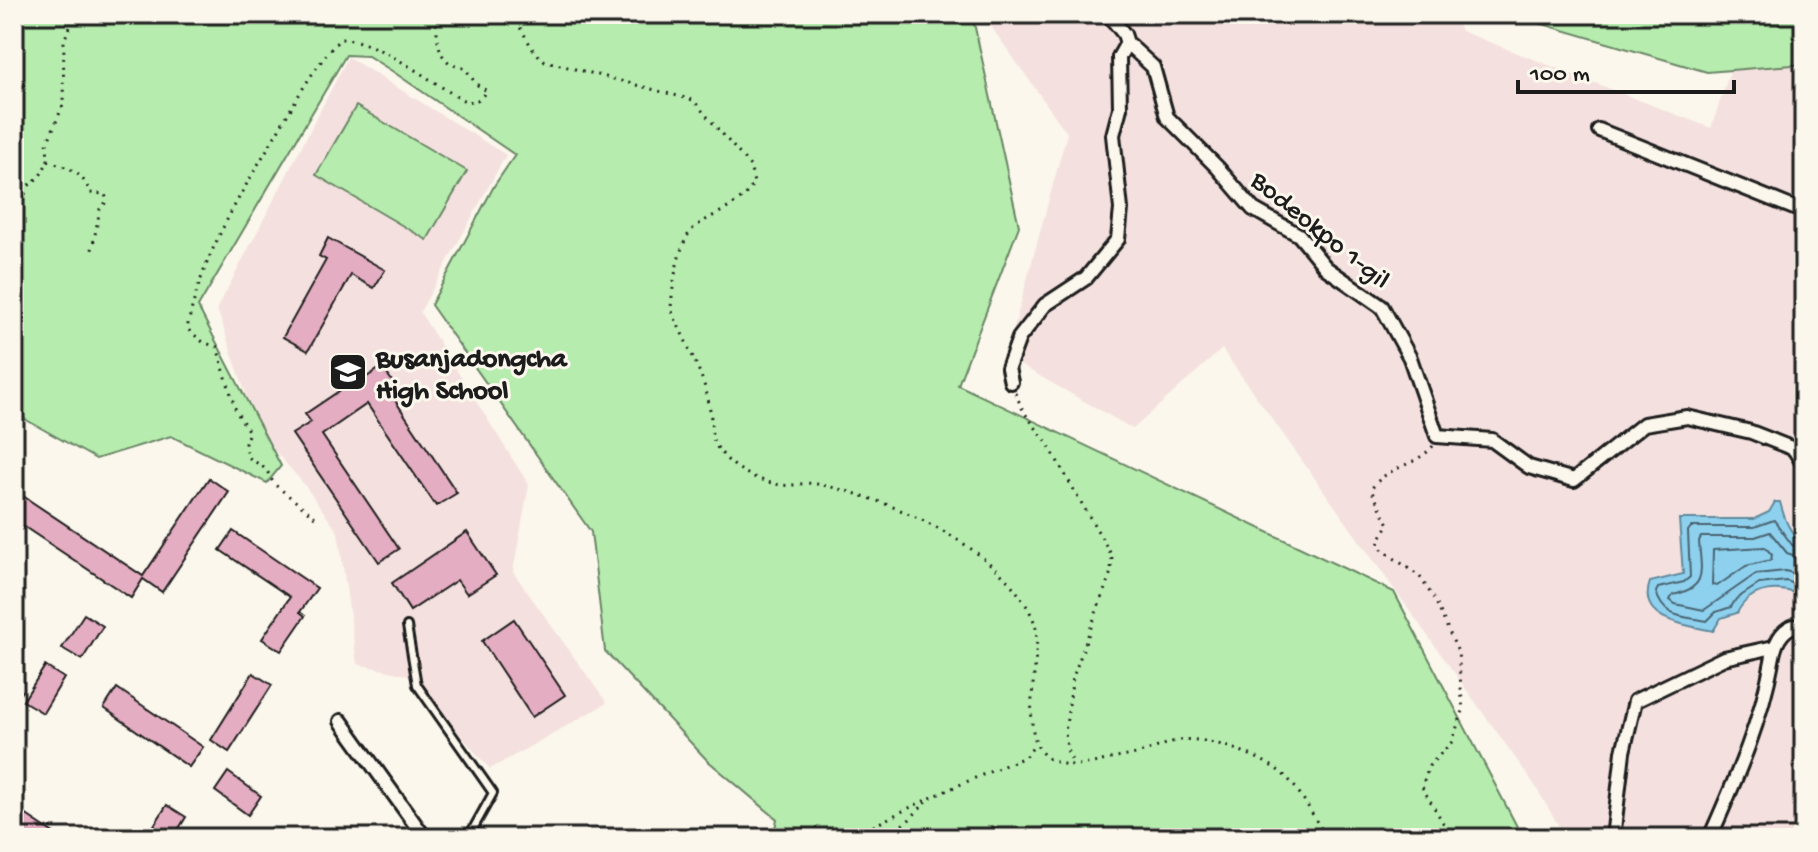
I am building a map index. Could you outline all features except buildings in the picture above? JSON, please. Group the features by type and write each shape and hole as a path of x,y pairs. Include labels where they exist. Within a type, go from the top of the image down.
{"street":[{"name":"Bodeokpo 1-gil","path":"1108,14 1124,34 1127,43 1153,67 1167,117 1218,168 1253,209 1299,235 1326,268 1382,307 1410,358 1437,436"},
{"path":"1011,382 1008,368 1019,338 1045,305 1086,278 1118,239 1121,209 1113,135 1120,108 1119,57 1127,43"},
{"path":"1599,130 1804,212"},
{"path":"1437,436 1492,440 1529,467 1574,480 1644,424 1687,417 1751,432 1794,449 1804,465"},
{"path":"1706,838 1712,833 1746,757 1766,694 1774,647 1785,629 1794,626 1804,630"},
{"path":"1613,838 1623,752 1635,701 1724,658 1774,647"},
{"path":"341,721 425,838"}],"lane":[{"path":"407,626 417,685 493,793 468,838"}],"path":[{"path":"14,190 26,188 40,176 48,161 47,144 63,105 64,40 71,25 69,14"},
{"path":"315,517 274,484 266,469 248,457 245,443 249,432 236,411 217,347 203,342 187,329 195,290 218,236 287,116 327,53 340,39 354,39 375,46 465,101 476,102 487,91 476,84 465,68 452,66 442,57 435,14"},
{"path":"512,14 534,51 545,61 693,100 750,166 754,183 745,197 735,206 692,229 675,268 671,309 701,373 711,413 710,432 723,455 746,474 782,485 814,483 886,503 942,530 989,565 1019,595 1036,625 1031,709 1035,745 1049,759 1074,765 1144,752 1182,740 1213,742 1242,752 1286,777 1327,838"},
{"path":"48,161 71,168 85,180 90,193 105,194 107,201 100,209 91,255"},
{"path":"14,204 24,200 26,188"},
{"path":"1011,382 1024,412 1047,443 1112,556 1111,572 1073,677 1065,732 1067,750 1074,765"},
{"path":"1437,436 1433,448 1425,456 1375,482 1371,490 1389,524 1380,538 1379,547 1420,577 1435,600 1458,652 1463,711 1451,743 1429,766 1422,787 1452,838"},
{"path":"852,838 888,816 1025,757 1035,745"},
{"path":"882,838 908,821 933,795"}],"shaded area":[{"path":"982,14 1454,14 1461,31 1711,128 1749,14 1804,14 1804,838 1566,838 1534,784 1222,349 1133,429 1006,357 1067,133"},
{"name":"Busanjadongcha High School","path":"348,57 506,155 420,312 529,485 513,572 607,703 490,769 407,675 357,664 338,532 303,483 259,433 217,309"}],"green space":[{"path":"14,14 972,14 1019,226 958,385 1394,592 1523,838 773,838 777,819 707,760 605,651 591,532 431,305 494,186 515,155 368,56 346,55 198,307 281,466 267,483 171,436 96,459 14,413"},
{"path":"1508,14 1804,14 1804,64 1707,72"},
{"path":"356,106 467,171 427,240 316,175"}],"water":[{"path":"1775,502 1780,502 1791,530 1804,542 1804,596 1776,590 1758,593 1737,613 1721,618 1713,631 1678,623 1657,613 1650,605 1650,582 1683,574 1679,519 1754,519 1769,512"}],"place":[{"name":"Busanjadongcha High School","path":"348,372"}]}
